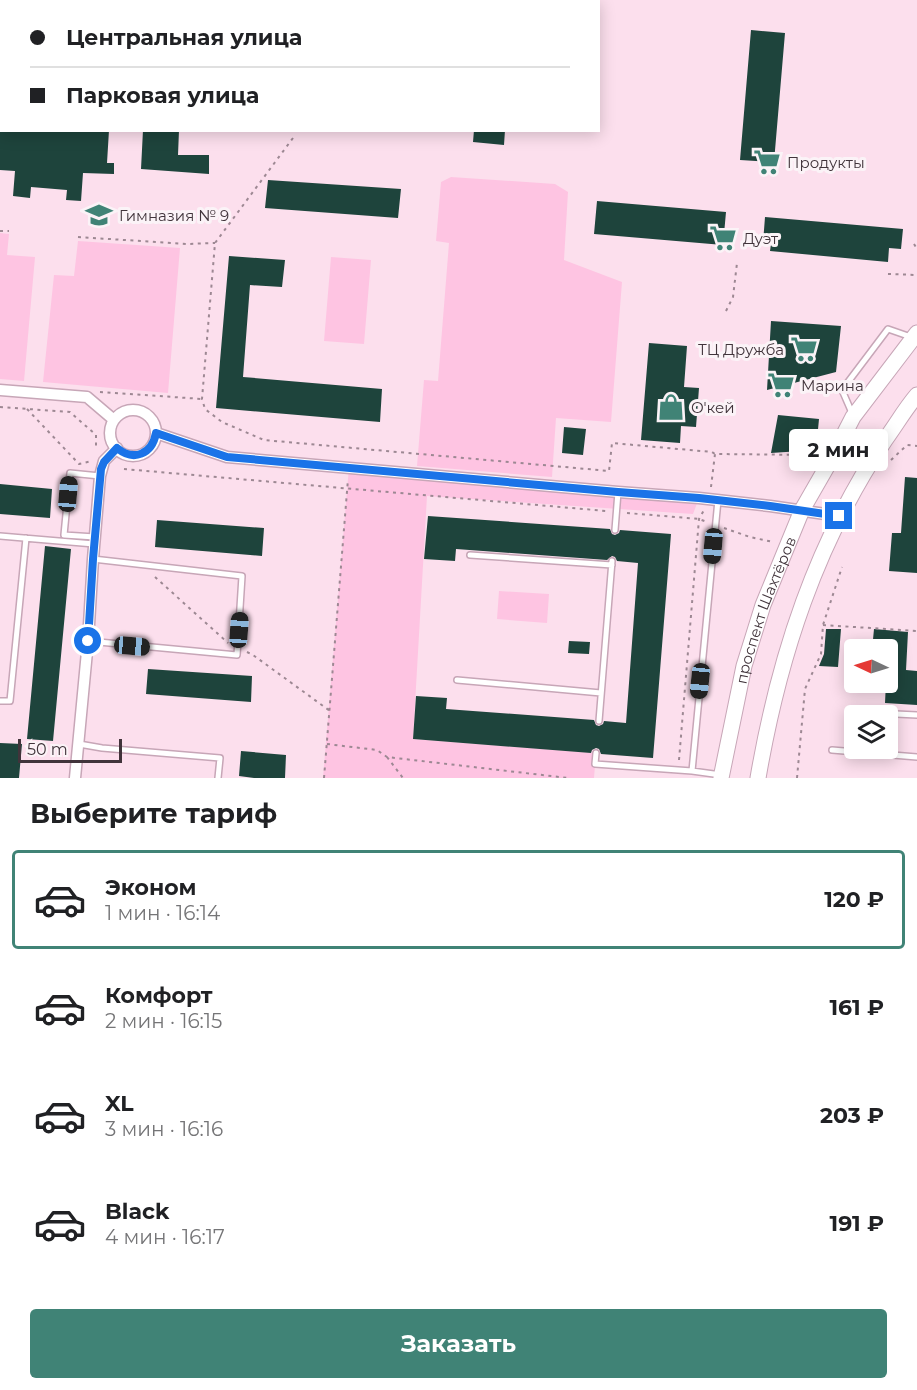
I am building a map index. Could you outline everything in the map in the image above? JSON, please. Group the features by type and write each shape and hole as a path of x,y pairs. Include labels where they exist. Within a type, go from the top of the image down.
{"main road":[{"name":"проспект Шахтёров","path":"721,777 744,666 763,605 802,510 853,417 915,336"},
{"path":"758,778 780,674 799,612 839,516 872,460 917,395"}],"street":[{"path":"0,390 87,397 114,420"},
{"path":"129,410 145,413 155,426 156,433 151,447 141,454 128,455 117,448 110,435 114,420 129,410"},
{"path":"156,433 227,457 714,500 839,516"},
{"path":"75,778 100,476 104,462 117,448"}],"lane":[{"path":"853,417 842,390 888,329 915,336"},
{"path":"94,540 64,535 70,473 100,476"},
{"path":"615,530 618,492"},
{"path":"692,771 714,500"},
{"path":"0,536 94,540"},
{"path":"0,701 10,701 26,538"},
{"path":"470,555 612,563 599,721"},
{"path":"88,641 237,656 238,648 242,576 93,559"},
{"path":"457,680 601,693"},
{"path":"898,714 917,715"},
{"path":"78,744 220,759 218,778"},
{"path":"832,750 917,757"},
{"path":"596,753 595,764 692,771 721,777"}],"path":[{"path":"293,138 215,243 202,399 205,409 222,422 264,440 609,471 612,444 715,454 825,455"},
{"path":"0,231 9,231"},
{"path":"78,237 187,244 215,243"},
{"path":"914,244 917,249"},
{"path":"726,311 733,297 737,263"},
{"path":"888,274 917,274"},
{"path":"0,407 70,412 96,435 96,452"},
{"path":"27,409 79,464 96,460"},
{"path":"889,462 907,445 917,446"},
{"path":"679,766 699,519 714,500 715,454"},
{"path":"324,778 349,467"},
{"path":"124,470 699,519 710,523"},
{"path":"720,526 750,537 776,543"},
{"path":"797,778 805,689 821,654 823,625 842,567"},
{"path":"152,574 227,643 253,655 330,711"},
{"path":"823,625 917,631"},
{"path":"327,744 377,750 387,757 403,778"},
{"path":"387,757 568,778"}],"shaded area":[{"path":"451,177 555,184 568,192 564,260 622,282 611,422 556,418 552,477 417,466 424,380 438,381 449,243 436,241 441,182"},
{"path":"0,233 9,234 7,255 35,257 24,381 0,379"},
{"path":"78,241 180,248 168,393 43,382 54,275 74,276"},
{"path":"331,257 371,260 364,344 324,341"},
{"path":"349,467 699,498 693,514 427,496 413,739 596,753 594,778 323,778"},
{"path":"499,591 549,594 547,623 497,619"}],"building":[{"path":"751,30 785,33 774,162 740,160"},
{"path":"0,132 109,132 107,163 114,163 114,174 83,173 81,201 66,200 67,190 31,187 30,198 13,196 15,171 0,170"},
{"path":"143,132 179,132 178,155 209,155 209,174 141,169"},
{"path":"474,132 505,132 504,145 473,142"},
{"path":"268,180 401,189 398,218 265,208"},
{"path":"597,201 726,212 723,245 594,234"},
{"path":"765,217 903,229 901,249 889,248 888,262 770,251 771,244 763,243"},
{"path":"229,256 285,260 282,287 250,285 243,377 382,389 380,422 216,408"},
{"name":"ТЦ Дружба","path":"771,321 841,326 836,372 767,390"},
{"name":"О'кей","path":"649,343 687,346 684,387 699,388 696,427 681,426 680,443 641,440"},
{"path":"778,415 819,419 816,450 771,453"},
{"path":"564,427 586,429 583,455 562,453"},
{"path":"905,477 917,478 917,573 889,571 892,533 901,533"},
{"path":"0,484 52,489 50,518 0,514"},
{"path":"428,516 610,529 615,535 620,530 671,534 653,758 601,754 596,748 591,753 413,739 416,696 447,698 446,709 594,720 599,726 604,721 626,723 638,563 617,561 612,556 607,560 456,549 455,561 424,559"},
{"path":"157,520 264,528 262,556 155,547"},
{"path":"45,546 71,549 53,741 27,739"},
{"path":"826,629 841,629 838,667 819,666 824,654"},
{"path":"874,629 908,632 906,670 917,671 917,705 885,703 885,693 898,693 898,639 873,639"},
{"path":"569,641 590,642 589,654 568,653"},
{"path":"148,669 252,676 251,702 146,694"},
{"path":"0,743 22,744 19,778 0,778"},
{"path":"241,751 286,755 285,778 239,776"}],"place":[{"name":"Продукты","path":"767,162"},
{"name":"Гимназия № 9","path":"99,215"},
{"name":"Дуэт","path":"723,238"},
{"name":"ТЦ Дружба","path":"804,349"},
{"name":"Марина","path":"781,385"},
{"name":"О'кей","path":"671,407"}],"route":[{"path":"88,641 101,469 104,462 117,448 122,453 134,456 146,452 151,447 156,433 227,457 699,498 839,516"}]}
